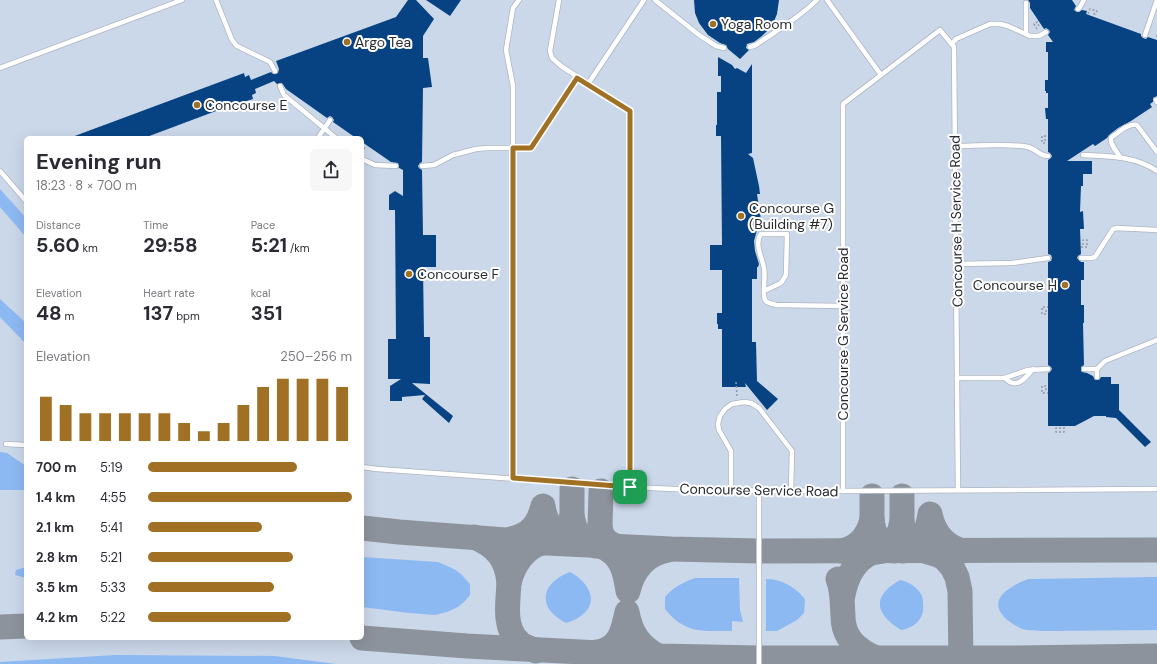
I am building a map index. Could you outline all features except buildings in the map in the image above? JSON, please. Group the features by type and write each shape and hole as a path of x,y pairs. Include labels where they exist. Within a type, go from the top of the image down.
{"lane":[{"path":"0,68 182,0"},
{"path":"216,0 232,40 237,46 270,62 275,71"},
{"path":"513,478 513,86 506,50 513,8 519,0"},
{"path":"559,0 550,51 552,58 577,78 630,111 630,487"},
{"path":"588,84 644,0"},
{"path":"655,0 699,35 716,46 724,48"},
{"path":"750,47 756,45 790,22 817,0"},
{"path":"827,0 881,75 940,30 952,44 956,40 990,24 1008,26 1030,36 1039,36 1046,32"},
{"path":"1078,9 1084,0"},
{"path":"1145,35 1157,0"},
{"path":"1026,3 1026,34"},
{"name":"Concourse H Service Road","path":"952,44 954,47 958,490"},
{"name":"Concourse G Service Road","path":"843,491 843,104 881,75"},
{"path":"422,166 434,165 453,155 476,149 531,148 577,78"},
{"path":"280,86 284,95 334,136"},
{"path":"319,136 330,120"},
{"path":"1121,158 1112,144 1111,138 1126,127 1133,124 1137,124 1157,152"},
{"path":"955,146 1013,145 1030,148 1043,156 1048,156"},
{"path":"1083,155 1121,158 1135,161 1148,165 1157,171"},
{"path":"364,160 375,165 396,166"},
{"path":"0,171 24,199"},
{"path":"1081,258 1095,257 1113,229 1157,230"},
{"path":"764,291 781,283 786,275 787,234 761,234 758,237 758,244 765,270 764,291 765,300 776,305 843,306"},
{"path":"956,264 1012,263 1048,258"},
{"path":"1097,376 1097,369 1104,361 1157,340"},
{"path":"1005,378 1009,382 1021,382 1033,369"},
{"path":"957,378 1005,378 1028,370 1048,369"},
{"path":"1084,369 1097,369"},
{"path":"731,490 731,451 719,430 718,424 720,416 725,409 732,404 744,402 751,403 759,408 792,451 791,491"},
{"path":"6,444 24,445"},
{"name":"Concourse Service Road","path":"364,467 630,487 759,491 1157,490"},
{"path":"759,491 759,664"}],"path":[{"path":"1088,14 1090,9 1097,11 1095,14 1092,13"},
{"path":"1038,29 1034,24 1037,22 1039,26"},
{"path":"1045,139 1046,143 1042,143 1042,136 1048,136"},
{"path":"1081,247 1087,247 1087,240 1083,240 1083,244"},
{"path":"1046,310 1046,314 1042,314 1042,307 1048,307"},
{"path":"736,382 738,402"},
{"path":"1046,390 1046,386 1042,386 1042,393 1048,393"},
{"path":"1061,428 1056,428 1056,432 1064,432 1064,426"}],"shaded area":[{"path":"0,0 1157,0 1157,664 0,664"},
{"path":"0,189 24,216 24,235 0,207"},
{"path":"0,299 24,321 24,342 0,317"},
{"path":"0,452 7,453 24,465 24,490 0,490"},
{"path":"364,557 438,562 454,569 470,584 470,595 458,607 435,615 364,607"},
{"path":"24,568 24,577 15,575 16,570"},
{"path":"570,572 587,586 591,596 591,602 587,610 582,615 566,623 550,611 547,605 546,594 551,584 555,580"},
{"path":"1157,577 1157,630 1027,630 1018,627 1006,619 1000,612 998,605 999,599 1008,589 1028,579"},
{"path":"695,578 739,578 740,610 743,622 732,621 732,631 703,631 687,627 672,617 665,609 665,597 679,585"},
{"path":"766,579 777,580 788,584 805,599 804,613 797,620 777,631 766,631"},
{"path":"900,580 915,587 922,595 923,599 921,618 915,625 901,630 892,624 886,617 881,611 880,605 881,598 885,592"},
{"path":"115,655 275,656 336,664 0,664 0,662"}],"taxiway":[{"path":"572,489 572,516"},
{"path":"600,526 601,491"},
{"path":"872,496 872,519"},
{"path":"902,496 902,521"},
{"path":"511,539 523,535 536,524 543,506 545,516 549,524 561,537 576,544 584,544 596,535 600,526 602,534 606,540 619,547"},
{"path":"903,551 915,545 922,537 927,527 930,514 934,527 941,538 950,546 963,551"},
{"path":"474,537 494,549 499,554 506,567 509,583 513,570 520,558 536,545 556,540 565,534 572,516 579,535 596,546"},
{"path":"841,551 857,544 865,536 872,519 874,530 878,539 884,546 894,551"},
{"path":"843,595 846,583 855,566 869,554 882,551 890,546 898,535 902,521 904,533 909,542 918,549 938,555 945,559 952,567 957,577 960,591 961,664"},
{"path":"364,528 547,543 671,549 759,551 1157,550"},
{"path":"601,546 614,554 618,559 624,570 628,591 633,576 642,564 653,555 668,550"},
{"path":"838,579 842,593 845,631 857,647 876,658"},
{"path":"509,583 508,614 511,630 514,636 521,643 536,651"},
{"path":"592,653 603,651 615,644 621,634 627,612 631,626 637,638 646,648 658,656"},
{"path":"0,627 24,626"},
{"path":"364,638 467,646 658,656 759,658 1012,658 1157,656"}],"place":[{"name":"Yoga Room","path":"713,24"},
{"name":"Argo Tea","path":"347,42"},
{"name":"Concourse E","path":"197,105"},
{"name":"Concourse G (Building #7)","path":"741,216"},
{"name":"Concourse F","path":"409,274"},
{"name":"Concourse H","path":"1065,285"}],"route":[{"path":"577,78 630,111 630,487 513,478 513,148 531,148 577,78"}]}
